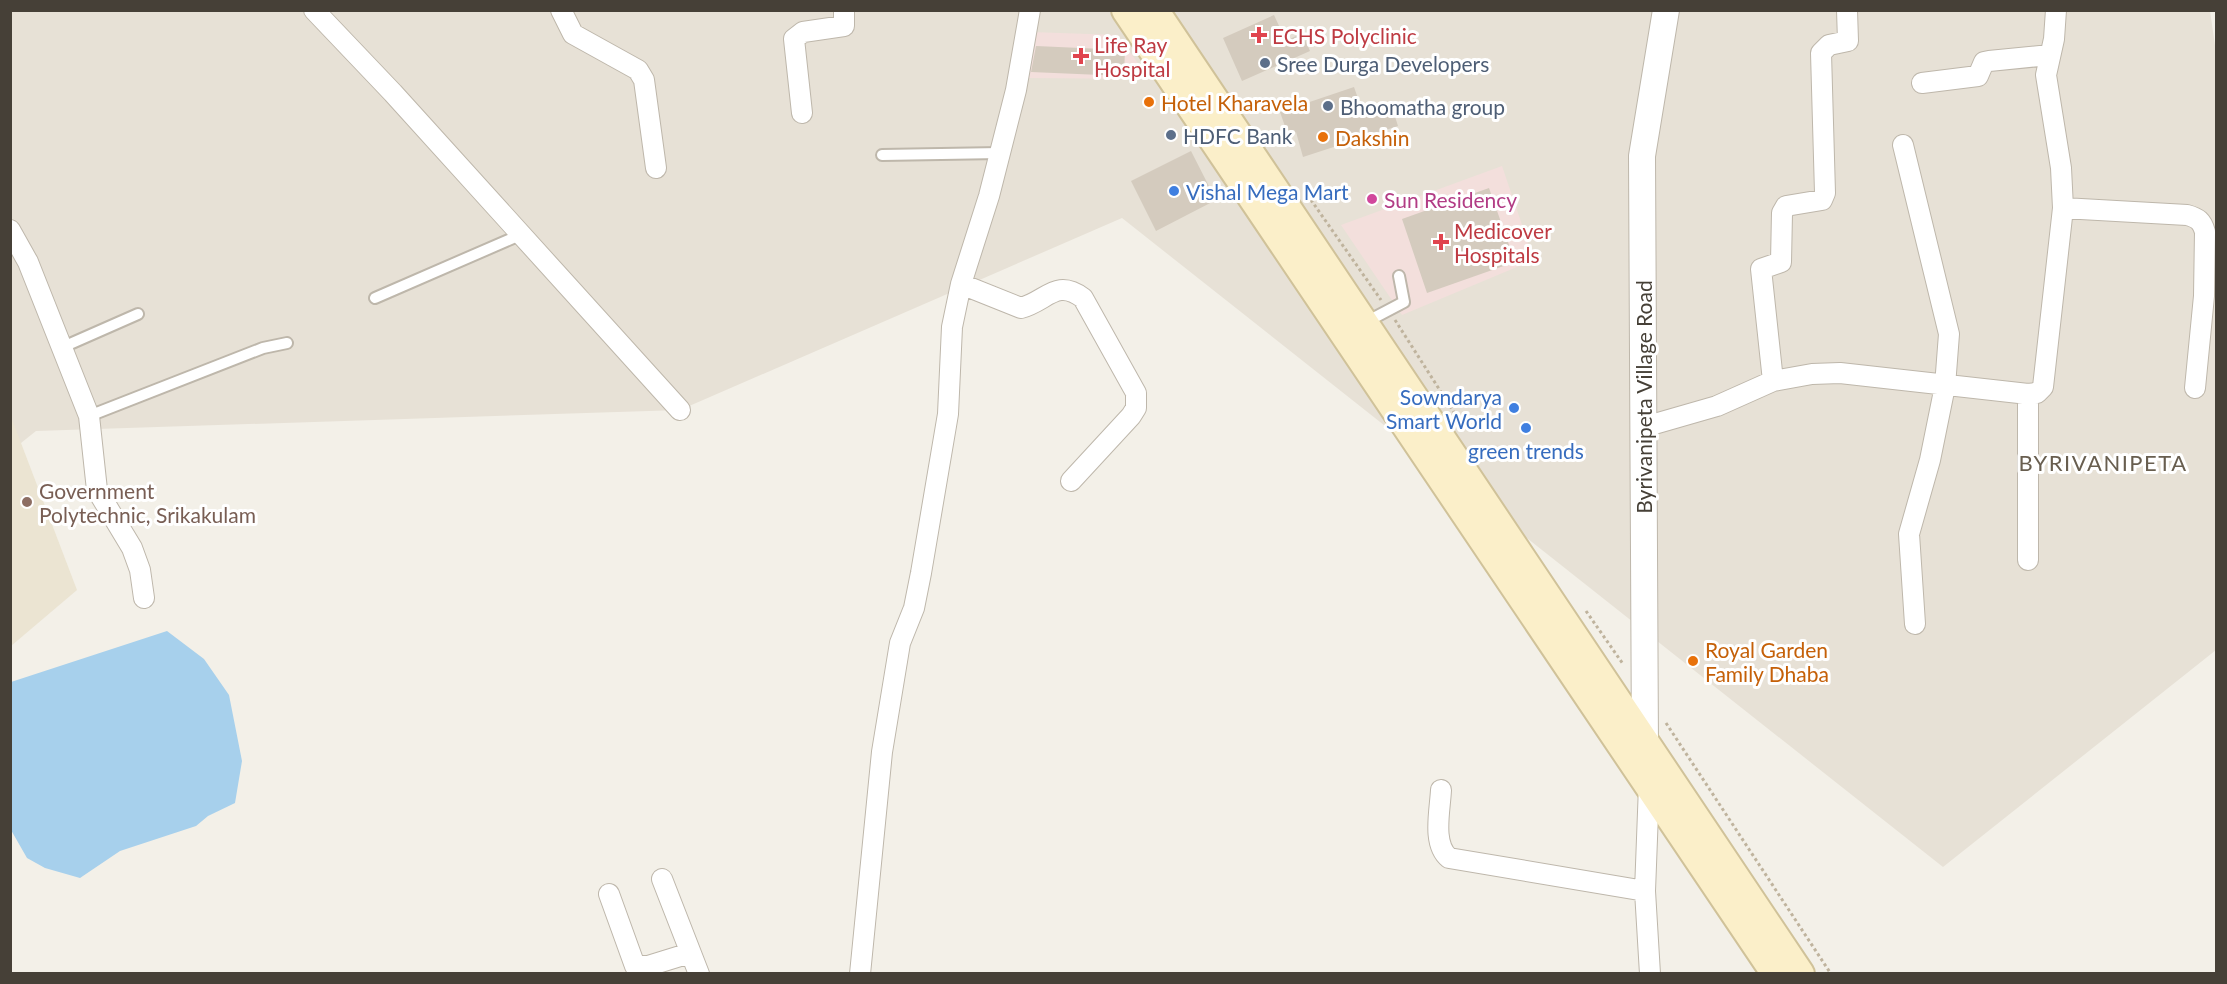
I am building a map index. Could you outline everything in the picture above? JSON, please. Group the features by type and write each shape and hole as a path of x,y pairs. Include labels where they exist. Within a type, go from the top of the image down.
{"main road":[{"path":"1126,10 1776,974"},
{"path":"1154,10 1800,974"}],"street":[{"path":"314,10 680,410"},
{"path":"561,10 573,34 638,70 644,80 656,168"},
{"path":"802,113 794,39 803,32 844,26 844,10"},
{"path":"860,974 882,752 900,642 914,609 948,414 951,327 961,284 989,196 1016,90 1030,10"},
{"name":"Byrivanipeta Village Road","path":"1649,786 1644,744 1642,156 1666,10"},
{"path":"1773,381 1761,269 1780,262 1782,213 1786,206 1814,203 1822,200 1825,193 1821,53 1829,45 1848,41 1847,10"},
{"path":"1644,427 1717,406 1773,381 1812,374 1840,373 2028,394 2037,393 2043,387 2063,208 2061,168 2047,86 2054,39 2055,10"},
{"path":"1922,83 1978,76 1984,63 1989,60 2050,55"},
{"path":"1903,144 1917,209 1945,308 1949,334 1945,386 1930,460 1909,534 1916,624"},
{"path":"2063,208 2187,215 2197,218 2203,225 2204,296 2195,388"},
{"path":"10,230 28,262 89,416 97,489 132,548 140,570 144,598"},
{"path":"961,284 1021,308 1065,288 1073,291 1083,298 1137,393 1136,408 1131,416 1071,481"},
{"path":"2028,394 2028,560"},
{"path":"1649,786 1645,891 1650,974"},
{"path":"1441,790 1439,844 1442,852 1449,858 1645,891"},
{"path":"662,879 699,974"},
{"path":"609,894 635,966 648,966 690,953"}],"lane":[{"path":"882,155 1000,153"},
{"path":"375,298 520,234"},
{"path":"1363,324 1404,302 1400,276"},
{"path":"63,347 138,314"},
{"path":"89,416 262,348 287,344"}],"path":[{"path":"1303,189 1388,311 1465,430"},
{"path":"1584,607 1624,666"},
{"path":"1664,721 1831,974"}],"shaded area":[{"path":"11,11 2210,11 2216,52 2216,650 1943,867 1122,218 680,410 36,431 11,451"},
{"name":"Life Ray Hospital","path":"1031,32 1118,35 1149,79 1026,78"},
{"name":"Medicover Hospitals","path":"1502,166 1534,260 1402,315 1341,225"},
{"name":"Government Polytechnic, Srikakulam","path":"10,414 77,590 11,646 10,646"}],"water":[{"path":"167,631 204,659 229,695 242,761 235,803 208,816 196,826 120,851 80,878 45,868 27,858 11,830 11,682"}],"building":[{"path":"1274,15 1286,41 1302,33 1310,51 1242,81 1223,38"},
{"path":"1036,46 1125,50 1124,76 1031,72"},
{"path":"1354,87 1363,113 1391,104 1398,126 1303,157 1296,132 1288,135 1280,112"},
{"name":"Vishal Mega Mart","path":"1191,151 1216,200 1156,231 1131,181"},
{"path":"1489,188 1515,262 1427,293 1402,219"}],"place":[{"name":"ECHS Polyclinic","path":"1259,35"},
{"name":"Life Ray Hospital","path":"1081,56"},
{"name":"Sree Durga Developers","path":"1265,63"},
{"name":"Hotel Kharavela","path":"1149,102"},
{"name":"Bhoomatha group","path":"1328,106"},
{"name":"HDFC Bank","path":"1171,135"},
{"name":"Dakshin","path":"1323,137"},
{"name":"Vishal Mega Mart","path":"1174,191"},
{"name":"Sun Residency","path":"1372,199"},
{"name":"Medicover Hospitals","path":"1441,242"},
{"name":"Sowndarya Smart World","path":"1514,408"},
{"name":"green trends","path":"1526,428"},
{"name":"Government Polytechnic, Srikakulam","path":"27,502"},
{"name":"Royal Garden Family Dhaba","path":"1693,661"}],"district":[{"name":"BYRIVANIPETA","path":"2103,462"}]}
